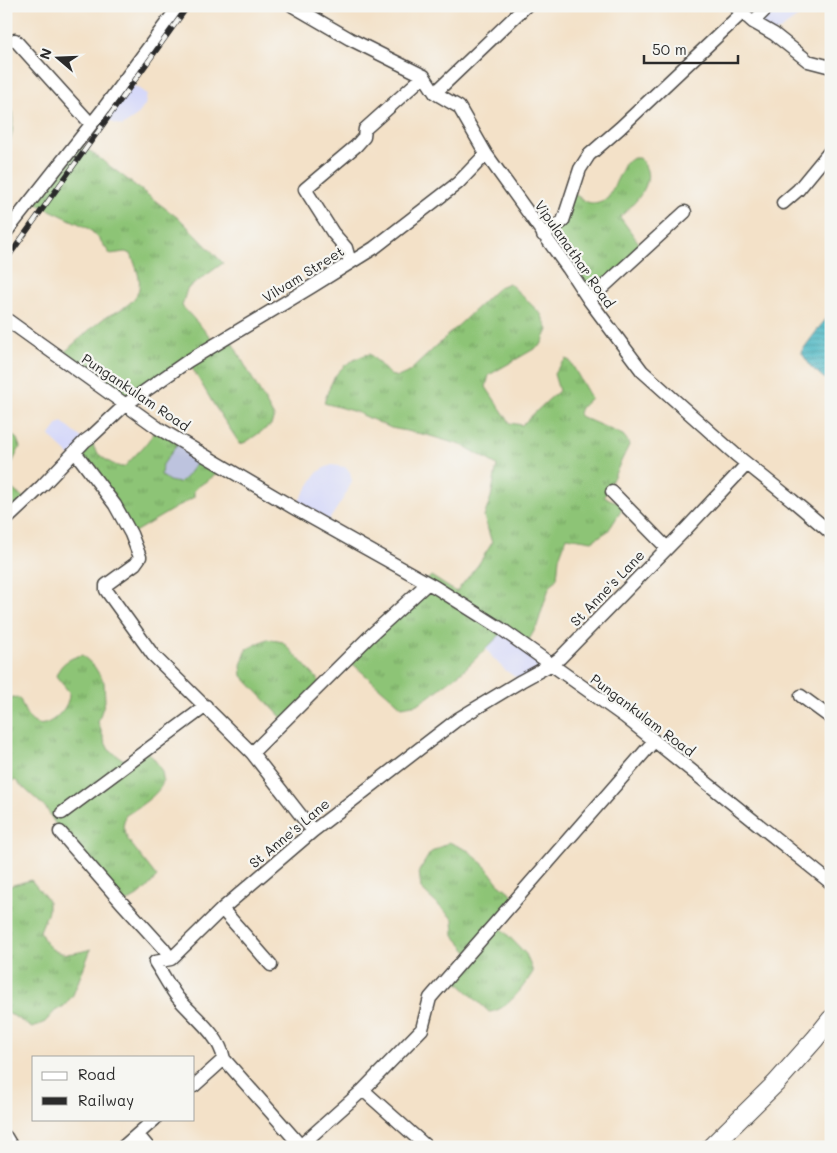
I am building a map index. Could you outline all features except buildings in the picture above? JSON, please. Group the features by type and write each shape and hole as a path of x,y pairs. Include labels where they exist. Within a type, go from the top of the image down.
{"main road":[{"path":"711,1147 776,1083 831,1019"}],"street":[{"path":"6,232 91,124 179,6"},
{"path":"293,6 350,39 424,76 365,129 364,137 356,146 304,189 346,248 350,262"},
{"path":"435,93 526,6"},
{"path":"753,22 769,6"},
{"path":"543,235 563,221 580,169 589,155 620,128 738,10 753,22 774,34 808,61 831,67"},
{"path":"15,40 91,124"},
{"name":"Vipulanathar Road","path":"424,76 435,93 459,107 486,154 589,300 642,371 747,464 831,533"},
{"path":"783,203 798,190 831,150"},
{"name":"Vilvam Street","path":"6,520 85,441 125,405 188,361 374,248 458,183 486,154"},
{"path":"589,300 684,212"},
{"name":"Pungankulam Road","path":"6,319 158,428 294,508 428,583 503,630 625,717 831,882"},
{"path":"75,452 115,505 131,534 140,557 135,564 106,585 106,590 153,656 252,753 313,831"},
{"name":"St Anne's Lane","path":"654,741 430,998 422,1029 363,1090 299,1146 224,1059 222,1051 212,1036 177,997 155,962 171,959 222,909 313,831 458,719 560,658 747,464"},
{"path":"612,492 667,548"},
{"path":"252,753 369,637 428,583"},
{"path":"802,696 831,718"},
{"path":"62,813 206,706"},
{"path":"60,832 171,959"},
{"path":"222,909 271,965"},
{"path":"195,1085 224,1059"},
{"path":"363,1090 427,1147"},
{"path":"123,1147 154,1120"},
{"path":"138,1134 148,1147"},
{"path":"6,1137 12,1147"}],"shaded area":[{"path":"769,6 803,6 798,17 774,34 753,22"},
{"path":"128,82 147,94 145,105 137,116 122,126 111,122 102,114"},
{"path":"62,422 85,441 71,457 50,435 58,424"},
{"path":"180,440 203,454 186,477 179,483 169,481 161,475 162,466"},
{"path":"332,465 345,467 350,472 352,481 326,525 295,507 317,473"},
{"path":"506,628 553,662 521,681 505,670 486,648"}],"green space":[{"path":"6,95 11,107 13,122 11,137 6,149"},
{"path":"78,142 182,221 223,263 187,289 182,306 217,344 229,337 274,417 271,425 246,442 240,444 188,361 125,405 59,357 103,319 129,304 135,298 139,285 139,278 131,254 125,252 110,254 88,228 31,201"},
{"path":"639,158 645,166 648,174 647,182 639,197 620,217 644,250 589,300 543,235 563,221 573,193 589,203 608,198 626,162"},
{"path":"509,283 541,314 548,330 541,345 489,375 486,387 510,423 522,425 559,391 554,374 566,359 570,361 591,398 581,407 579,415 623,435 629,445 604,497 625,505 608,531 592,541 567,537 559,558 557,578 549,588 537,626 527,643 506,629 465,669 434,693 418,704 402,707 347,659 431,576 456,592 478,565 492,543 484,517 491,497 497,465 464,446 427,435 391,428 356,412 324,403 331,384 341,369 363,356 370,354 390,375 398,377 409,372 499,287"},
{"path":"158,428 180,440 162,466 161,475 169,481 179,483 186,477 203,454 226,468 199,486 194,491 194,497 131,534 75,452 92,436 94,448 99,454 112,464 124,467"},
{"path":"6,430 17,439 20,447 6,475"},
{"path":"6,482 7,485 27,501 6,520"},
{"path":"267,639 283,642 322,684 285,721 242,676 241,665 247,649"},
{"path":"82,655 94,666 104,682 105,701 98,722 109,750 124,760 147,751 163,774 159,789 148,800 125,816 123,827 128,840 157,877 141,894 123,904 60,832 46,808 15,780 6,785 6,699 13,697 20,699 28,716 35,723 45,724 50,722 64,709 69,697 69,692 56,676 66,662"},
{"path":"449,842 469,851 486,867 498,883 517,898 496,923 526,954 533,972 514,997 496,1011 489,1012 450,975 469,953 454,936 453,919 421,889 419,871 430,853"},
{"path":"31,880 48,900 48,911 40,931 49,946 60,953 67,954 91,949 73,995 64,1006 55,1011 45,1022 32,1028 6,1011 6,887"}],"water":[{"path":"831,314 831,384 811,367 801,352"}],"railway":[{"path":"6,260 188,6"}]}
